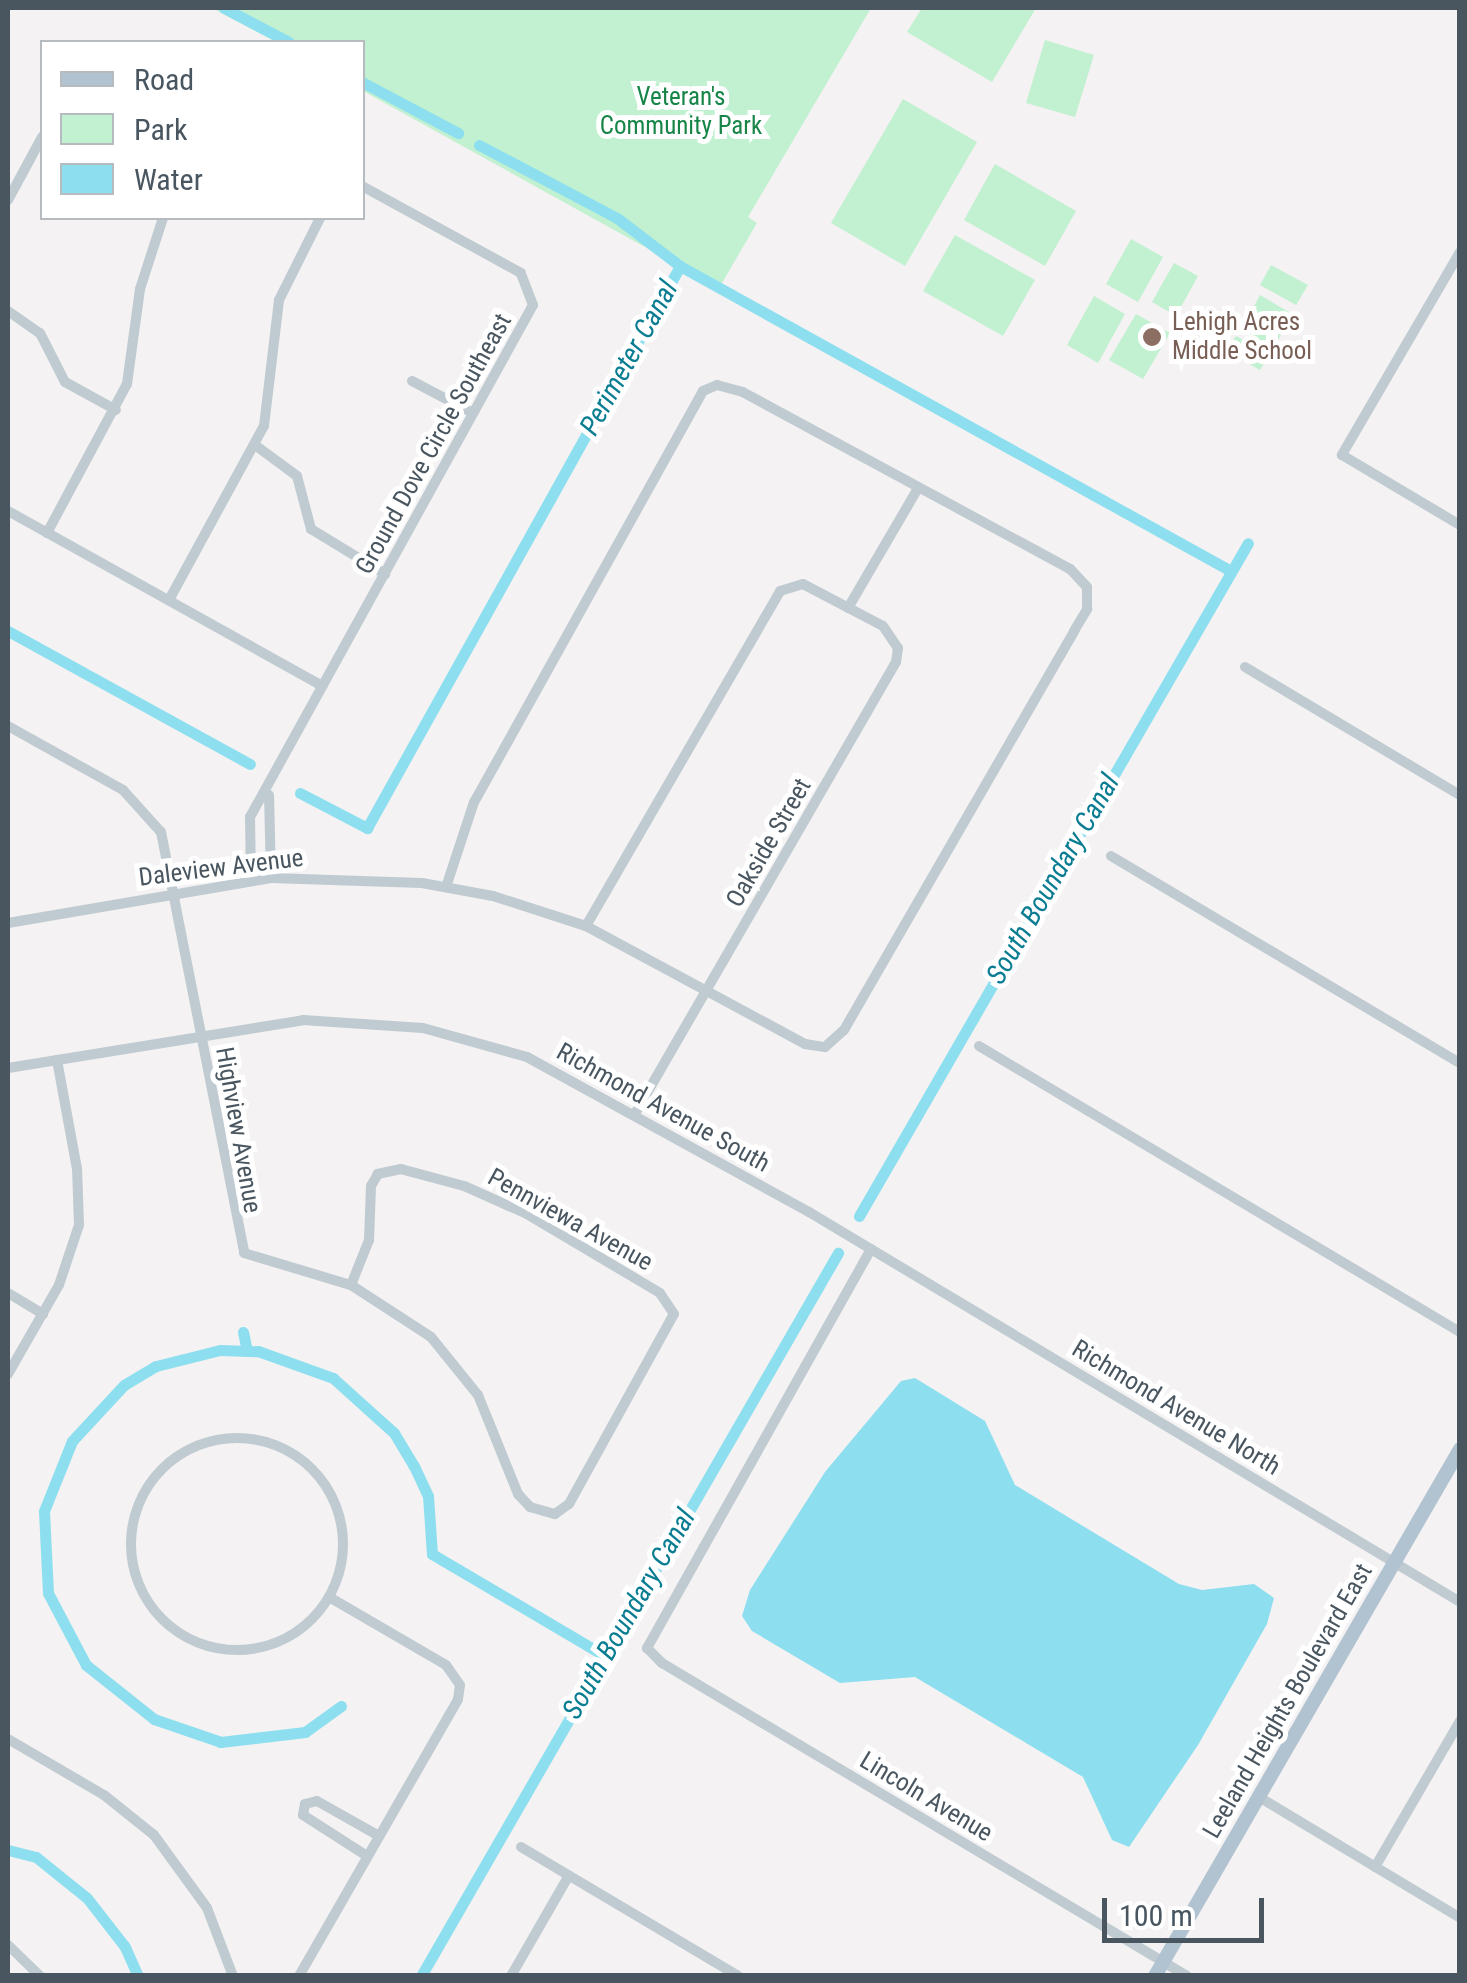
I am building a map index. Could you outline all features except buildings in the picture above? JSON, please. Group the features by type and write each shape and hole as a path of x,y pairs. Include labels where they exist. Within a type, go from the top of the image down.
{"main road":[{"name":"Leeland Heights Boulevard East","path":"1155,1976 1460,1449"}],"street":[{"path":"8,200 40,141"},
{"name":"Ground Dove Circle Southeast","path":"251,880 248,830 272,780 528,318 530,282 365,188"},
{"path":"47,533 116,410 131,368 140,289 163,220"},
{"path":"168,600 255,445 269,410 279,300 319,220"},
{"path":"1460,252 1456,267 1342,456 1460,525"},
{"path":"8,311 40,333 66,382 116,410"},
{"path":"412,381 473,414"},
{"path":"446,887 463,824 703,391 717,385 918,488 848,608"},
{"path":"255,445 297,476 311,530 385,574"},
{"name":"Daleview Avenue","path":"8,923 251,880 397,879 446,887 586,926 805,1044 825,1047 844,1030 1087,609 1087,587 1070,569 918,488"},
{"path":"8,511 323,686"},
{"name":"Oakside Street","path":"586,926 780,591 803,584 892,636 896,662 636,1112"},
{"path":"1246,667 1460,795"},
{"name":"Highview Avenue","path":"8,726 145,808 161,832 244,1253 351,1285 399,1311 448,1354 495,1427 518,1494 530,1506 555,1514"},
{"path":"271,878 265,824 272,780"},
{"path":"1111,856 1460,1064"},
{"name":"Richmond Avenue South","path":"8,1068 303,1020 423,1028 527,1057 636,1112 871,1249"},
{"path":"979,1046 1460,1332"},
{"path":"8,1374 73,1252 80,1212 56,1060"},
{"name":"Pennviewa Avenue","path":"351,1285 369,1240 371,1186 378,1174 401,1168 464,1186 527,1214 670,1302 673,1326 576,1494 555,1514"},
{"name":"Richmond Avenue North","path":"871,1249 1460,1602"},
{"name":"Lincoln Avenue","path":"871,1249 647,1648 662,1663 1187,1976"},
{"path":"8,1293 43,1314"},
{"path":"251,1439 285,1450 316,1474 338,1514 342,1549 329,1597 308,1622 275,1643 242,1650 192,1640 156,1612 135,1575 131,1538 144,1495 171,1461 213,1440 251,1439"},
{"path":"299,1976 458,1698 454,1673 329,1597"},
{"path":"1375,1867 1460,1721"},
{"path":"8,1739 104,1795 154,1835 206,1908 233,1976"},
{"path":"1259,1797 1460,1918"},
{"path":"367,1856 304,1816 305,1804 317,1801 378,1836"},
{"path":"521,1847 738,1976"},
{"path":"511,1976 569,1875"},
{"path":"8,1946 40,1976"}],"green space":[{"name":"Veteran's Community Park","path":"212,8 871,8 748,217 757,223 719,288 365,92 365,40 272,40"},
{"path":"922,8 1036,8 992,82 907,32"},
{"path":"1045,40 1094,55 1075,117 1026,103"},
{"path":"903,99 977,142 905,266 831,223"},
{"path":"995,164 1076,211 1045,266 964,220"},
{"path":"955,235 1035,280 1003,336 923,291"},
{"path":"1131,239 1163,257 1138,302 1106,284"},
{"path":"1174,263 1198,276 1176,316 1152,302"},
{"path":"1271,265 1308,285 1296,305 1260,285"},
{"path":"1260,295 1294,315 1284,330 1252,310"},
{"path":"1094,296 1125,314 1098,363 1067,345"},
{"path":"1136,314 1170,333 1143,379 1109,360"},
{"path":"1248,315 1281,335 1272,350 1239,330"},
{"path":"1236,336 1269,355 1260,370 1227,351"}],"water":[{"path":"915,1378 985,1421 1015,1485 1179,1584 1202,1590 1254,1584 1274,1598 1267,1624 1198,1745 1129,1847 1112,1840 1083,1777 915,1677 840,1683 752,1631 742,1616 750,1590 825,1472 901,1381"}],"waterway":[{"path":"224,8 285,40"},
{"path":"365,84 458,133"},
{"path":"479,145 617,218 680,266"},
{"name":"Perimeter Canal","path":"300,793 367,828 680,266 1231,571"},
{"name":"South Boundary Canal","path":"859,1216 1248,543"},
{"name":"Perimeter Canal","path":"8,631 250,764"},
{"name":"South Boundary Canal","path":"421,1976 838,1253"},
{"path":"243,1332 247,1351"},
{"path":"341,1706 305,1732 221,1742 154,1719 86,1665 48,1593 44,1511 72,1441 124,1385 156,1366 220,1350 258,1351 333,1378 394,1433 414,1466 428,1496 432,1554 605,1656"},
{"path":"8,1850 36,1857 87,1898 125,1947 138,1976"}],"place":[{"name":"Lehigh Acres Middle School","path":"1152,337"}]}
